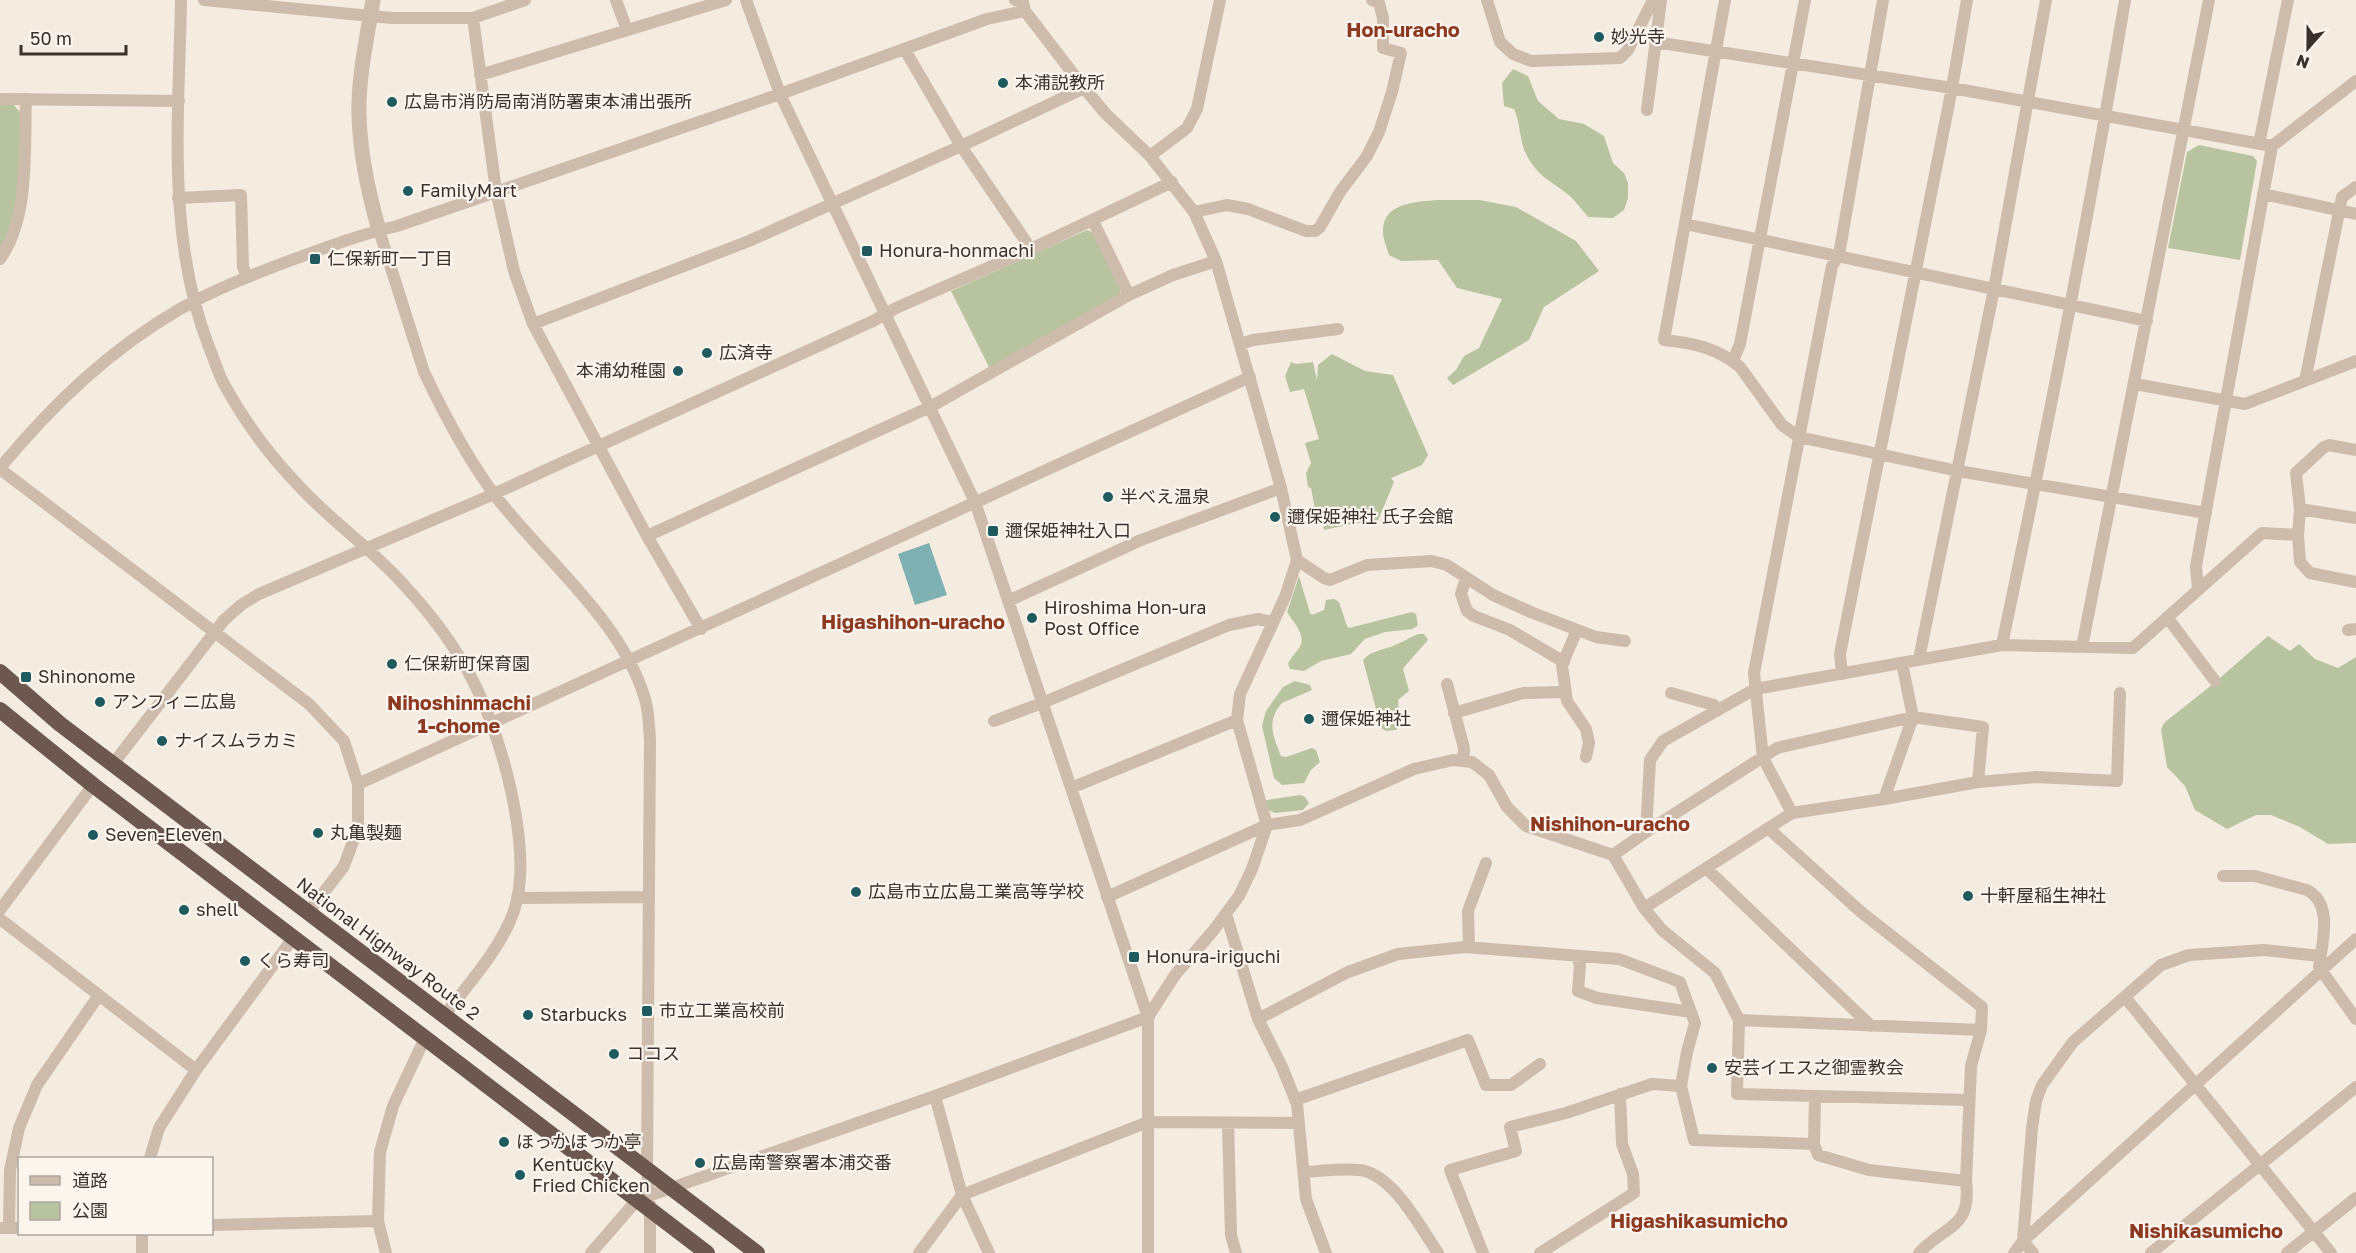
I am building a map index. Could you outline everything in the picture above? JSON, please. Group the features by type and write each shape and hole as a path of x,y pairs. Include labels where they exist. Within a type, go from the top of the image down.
{"highway":[{"name":"National Highway Route 2","path":"0,672 43,710 113,764 757,1253"},
{"path":"0,710 93,785 293,938 646,1202 707,1253"}],"street":[{"path":"182,0 178,198 184,258 196,314 223,383 257,437 299,487 402,582 439,626 474,683 491,724 506,772 515,814 521,865 517,898 507,927 498,944 444,1016"},
{"path":"204,0 392,18 473,18 525,0"},
{"path":"373,0 361,78 359,114 361,149 367,187 379,230 424,372 434,394 494,494 607,625 628,662 645,700 650,740 646,1202 650,1253"},
{"path":"616,0 627,30"},
{"path":"480,75 726,0"},
{"path":"746,0 780,94 975,502 1148,1017 1148,1253"},
{"path":"1150,156 1186,128 1197,109 1220,0"},
{"path":"1194,212 1227,205 1248,209 1306,231 1315,231 1320,227 1340,192 1367,156 1379,132 1401,53 1383,48 1383,18 1379,3 1372,0"},
{"path":"1487,0 1500,42 1514,54 1531,61 1620,58 1628,50 1653,0"},
{"path":"1647,110 1661,0"},
{"path":"1725,0 1664,340 1689,342 1708,347 1733,361 1740,367 1782,425 1799,437 1958,471 2206,513"},
{"path":"1733,361 1740,344 1805,0"},
{"path":"1792,813 1763,758 1754,674 1832,266 1839,255 1883,0"},
{"path":"1842,674 1840,654 1952,88 1967,0"},
{"path":"1919,659 1994,289 2046,0"},
{"path":"2002,645 2036,484 2106,116 2125,0"},
{"path":"2082,647 2209,0"},
{"path":"2259,144 2288,0"},
{"path":"308,913 344,866 358,828 358,784 344,741 309,704 0,468 32,429 88,374 151,327 194,302 247,277 365,233 397,226 905,50 1023,3 1083,88 1106,114 1150,156 1194,212 1216,261 1281,488 1297,560 1285,597 1240,694 1237,720 1267,825 1252,869 1239,896 1175,975 1148,1017 935,1096 672,1189 646,1202 591,1253"},
{"path":"473,18 496,191 514,271 533,324 647,536 701,629"},
{"path":"1655,42 1870,74 2272,146"},
{"path":"905,50 961,146 1031,249"},
{"path":"2198,590 2196,566 2272,146 2356,81"},
{"path":"533,324 749,241 961,146 1083,88"},
{"path":"0,99 179,101"},
{"path":"0,259 19,217 24,175 26,99"},
{"path":"113,764 214,632 232,612 259,594 494,494 885,314 1094,221 1172,182"},
{"path":"2305,381 2342,197 2356,187"},
{"path":"2263,194 2356,214"},
{"path":"178,198 241,195 243,267 247,277"},
{"path":"1094,221 1129,295"},
{"path":"1685,224 2147,321"},
{"path":"647,536 930,407 1129,295 1173,275 1216,261"},
{"path":"1240,344 1253,340 1338,329"},
{"path":"2135,384 2245,404 2356,361"},
{"path":"358,784 1250,377"},
{"path":"2356,450 2324,447 2296,473 2300,509 2298,535 2300,562 2310,573 2356,582"},
{"path":"1008,601 1141,540 1281,488"},
{"path":"2300,509 2356,518"},
{"path":"1646,832 1650,760 1663,741 1755,689 2002,645 2133,648 2262,533 2298,535"},
{"path":"1297,560 1330,580 1367,565 1432,561 1447,565 1493,595 1576,630 1596,637 1625,641"},
{"path":"1466,578 1461,594 1467,611 1510,630 1564,662"},
{"path":"2167,617 2215,681"},
{"path":"994,720 1042,703 1228,625 1258,619 1273,622"},
{"path":"1576,630 1564,662 1565,692 1567,701 1586,729 1587,757"},
{"path":"1884,799 1913,717 1902,663"},
{"path":"1447,684 1464,748 1463,761"},
{"path":"1454,713 1523,693 1565,692"},
{"path":"1671,693 1714,705 1717,711"},
{"path":"1644,908 1792,813 1978,782 2036,777 2117,781 2120,693"},
{"path":"1613,855 1778,748 1913,717 1983,726 1978,782"},
{"path":"1071,788 1237,720"},
{"path":"1107,897 1267,825 1300,820 1414,769 1453,760 1472,762 1489,776 1507,807 1526,826 1613,855 1644,908 1662,930 1715,973 1739,1020 1737,1094 1968,1100"},
{"path":"0,910 93,785"},
{"path":"1768,828 1861,912 1982,1008 1981,1030 1971,1066 1968,1100 1966,1181 1968,1199 1962,1218 1919,1253"},
{"path":"1469,947 1468,911 1486,863"},
{"path":"1706,868 1871,1026"},
{"path":"2223,876 2255,876 2315,894 2323,906 2324,916 2320,956 2321,972 2356,1018"},
{"path":"517,898 649,897"},
{"path":"1226,914 1258,1018 1295,1100 1306,1198 1326,1253"},
{"path":"0,918 195,1070"},
{"path":"150,1157 159,1128 195,1070 293,938"},
{"path":"2014,1253 2024,1241 2195,1084 2356,939"},
{"path":"1258,1018 1348,972 1398,954 1469,947 1619,959 1680,982 1695,1023 1681,1086 1694,1140 1814,1144"},
{"path":"2032,1253 2024,1241 2036,1101 2042,1085 2073,1042 2161,966 2189,955 2264,950 2320,956"},
{"path":"1577,956 1580,965 1578,991 1598,998 1691,1012"},
{"path":"10,1228 10,1170 19,1128 37,1085 99,995"},
{"path":"2125,997 2331,1253"},
{"path":"1739,1020 1981,1030"},
{"path":"386,1253 378,1221 380,1152 393,1106 425,1038"},
{"path":"1295,1100 1468,1040 1486,1085 1511,1085 1540,1064"},
{"path":"1483,1253 1450,1170 1516,1151 1510,1127 1566,1113 1652,1084 1681,1086"},
{"path":"2151,1253 2356,1087"},
{"path":"1540,1253 1634,1193 1633,1174 1622,1144 1620,1094"},
{"path":"935,1096 962,1195 989,1253"},
{"path":"1815,1096 1814,1144 1818,1155 1869,1170 1966,1181"},
{"path":"919,1253 962,1195 1148,1122 1299,1122"},
{"path":"1228,1123 1231,1235 1236,1253"},
{"path":"1304,1172 1338,1169 1362,1170 1386,1183 1408,1209 1438,1253"},
{"path":"2287,1253 2356,1198"},
{"path":"213,1225 378,1221"},
{"path":"142,1235 142,1253"}],"green space":[{"path":"1513,69 1528,76 1538,101 1559,119 1584,124 1604,136 1613,163 1624,173 1628,183 1628,198 1624,210 1613,218 1588,217 1570,196 1536,169 1524,149 1514,109 1504,106 1502,83"},
{"path":"0,103 12,103 21,113 20,178 15,213 0,253"},
{"path":"2199,145 2253,156 2257,161 2240,260 2168,248 2187,152"},
{"path":"1438,200 1480,200 1516,207 1576,241 1599,271 1544,307 1529,340 1453,385 1447,378 1456,370 1464,356 1479,348 1502,299 1457,288 1438,260 1401,261 1389,255 1383,235 1384,222 1394,209 1411,203"},
{"path":"1087,230 1094,233 1121,290 1119,297 990,369 951,291"},
{"path":"1332,354 1365,371 1393,375 1428,455 1422,465 1391,478 1394,482 1377,523 1357,523 1324,530 1320,513 1316,515 1306,473 1311,463 1305,443 1319,439 1304,389 1290,392 1285,376 1291,362 1296,364 1313,362 1317,380 1318,365"},
{"path":"1299,576 1312,615 1324,610 1326,600 1334,599 1339,602 1349,628 1412,612 1416,614 1418,625 1413,629 1385,632 1365,639 1351,654 1321,661 1304,671 1290,669 1288,664 1302,639 1287,612"},
{"path":"1418,634 1424,634 1428,640 1403,669 1409,691 1398,700 1400,726 1396,730 1386,731 1381,728 1363,660 1374,652 1391,647"},
{"path":"2268,636 2290,651 2299,644 2315,659 2338,668 2356,657 2356,843 2328,844 2300,827 2271,815 2256,815 2227,829 2195,810 2185,786 2167,767 2161,730 2164,723"},
{"path":"1295,681 1310,685 1312,690 1282,703 1277,710 1272,729 1276,742 1281,756 1286,757 1312,748 1316,750 1320,762 1311,770 1304,783 1282,785 1274,778 1262,726 1266,711 1283,687"},
{"path":"1300,795 1305,797 1309,803 1303,810 1275,813 1268,810 1265,803 1267,800"}],"water":[{"path":"929,543 947,595 915,605 898,554"}],"place":[{"name":"妙光寺","path":"1599,37"},
{"name":"本浦説教所","path":"1003,83"},
{"name":"広島市消防局南消防署東本浦出張所","path":"392,102"},
{"name":"FamilyMart","path":"408,191"},
{"name":"Honura-honmachi","path":"867,251"},
{"name":"仁保新町一丁目","path":"315,259"},
{"name":"広済寺","path":"707,353"},
{"name":"本浦幼稚園","path":"678,371"},
{"name":"半べえ温泉","path":"1108,497"},
{"name":"邇保姫神社 氏子会館","path":"1275,517"},
{"name":"邇保姫神社入口","path":"993,531"},
{"name":"Hiroshima Hon-ura Post Office","path":"1032,618"},
{"name":"仁保新町保育園","path":"392,664"},
{"name":"Shinonome","path":"26,677"},
{"name":"アンフィニ広島","path":"100,702"},
{"name":"邇保姫神社","path":"1309,719"},
{"name":"ナイスムラカミ","path":"162,741"},
{"name":"丸亀製麺","path":"318,833"},
{"name":"Seven-Eleven","path":"93,835"},
{"name":"広島市立広島工業高等学校","path":"856,892"},
{"name":"十軒屋稲生神社","path":"1968,896"},
{"name":"shell","path":"184,910"},
{"name":"Honura-iriguchi","path":"1134,957"},
{"name":"くら寿司","path":"245,961"},
{"name":"市立工業高校前","path":"647,1011"},
{"name":"Starbucks","path":"528,1015"},
{"name":"ココス","path":"614,1054"},
{"name":"安芸イエス之御霊教会","path":"1712,1068"},
{"name":"ほっかほっか亭","path":"504,1142"},
{"name":"広島南警察署本浦交番","path":"700,1163"},
{"name":"Kentucky Fried Chicken","path":"520,1175"}],"district":[{"name":"Hon-uracho","path":"1403,30"},
{"name":"Higashihon-uracho","path":"913,622"},
{"name":"Nihoshinmachi 1-chome","path":"459,714"},
{"name":"Nishihon-uracho","path":"1610,824"},
{"name":"Higashikasumicho","path":"1699,1221"},
{"name":"Nishikasumicho","path":"2206,1231"}]}
